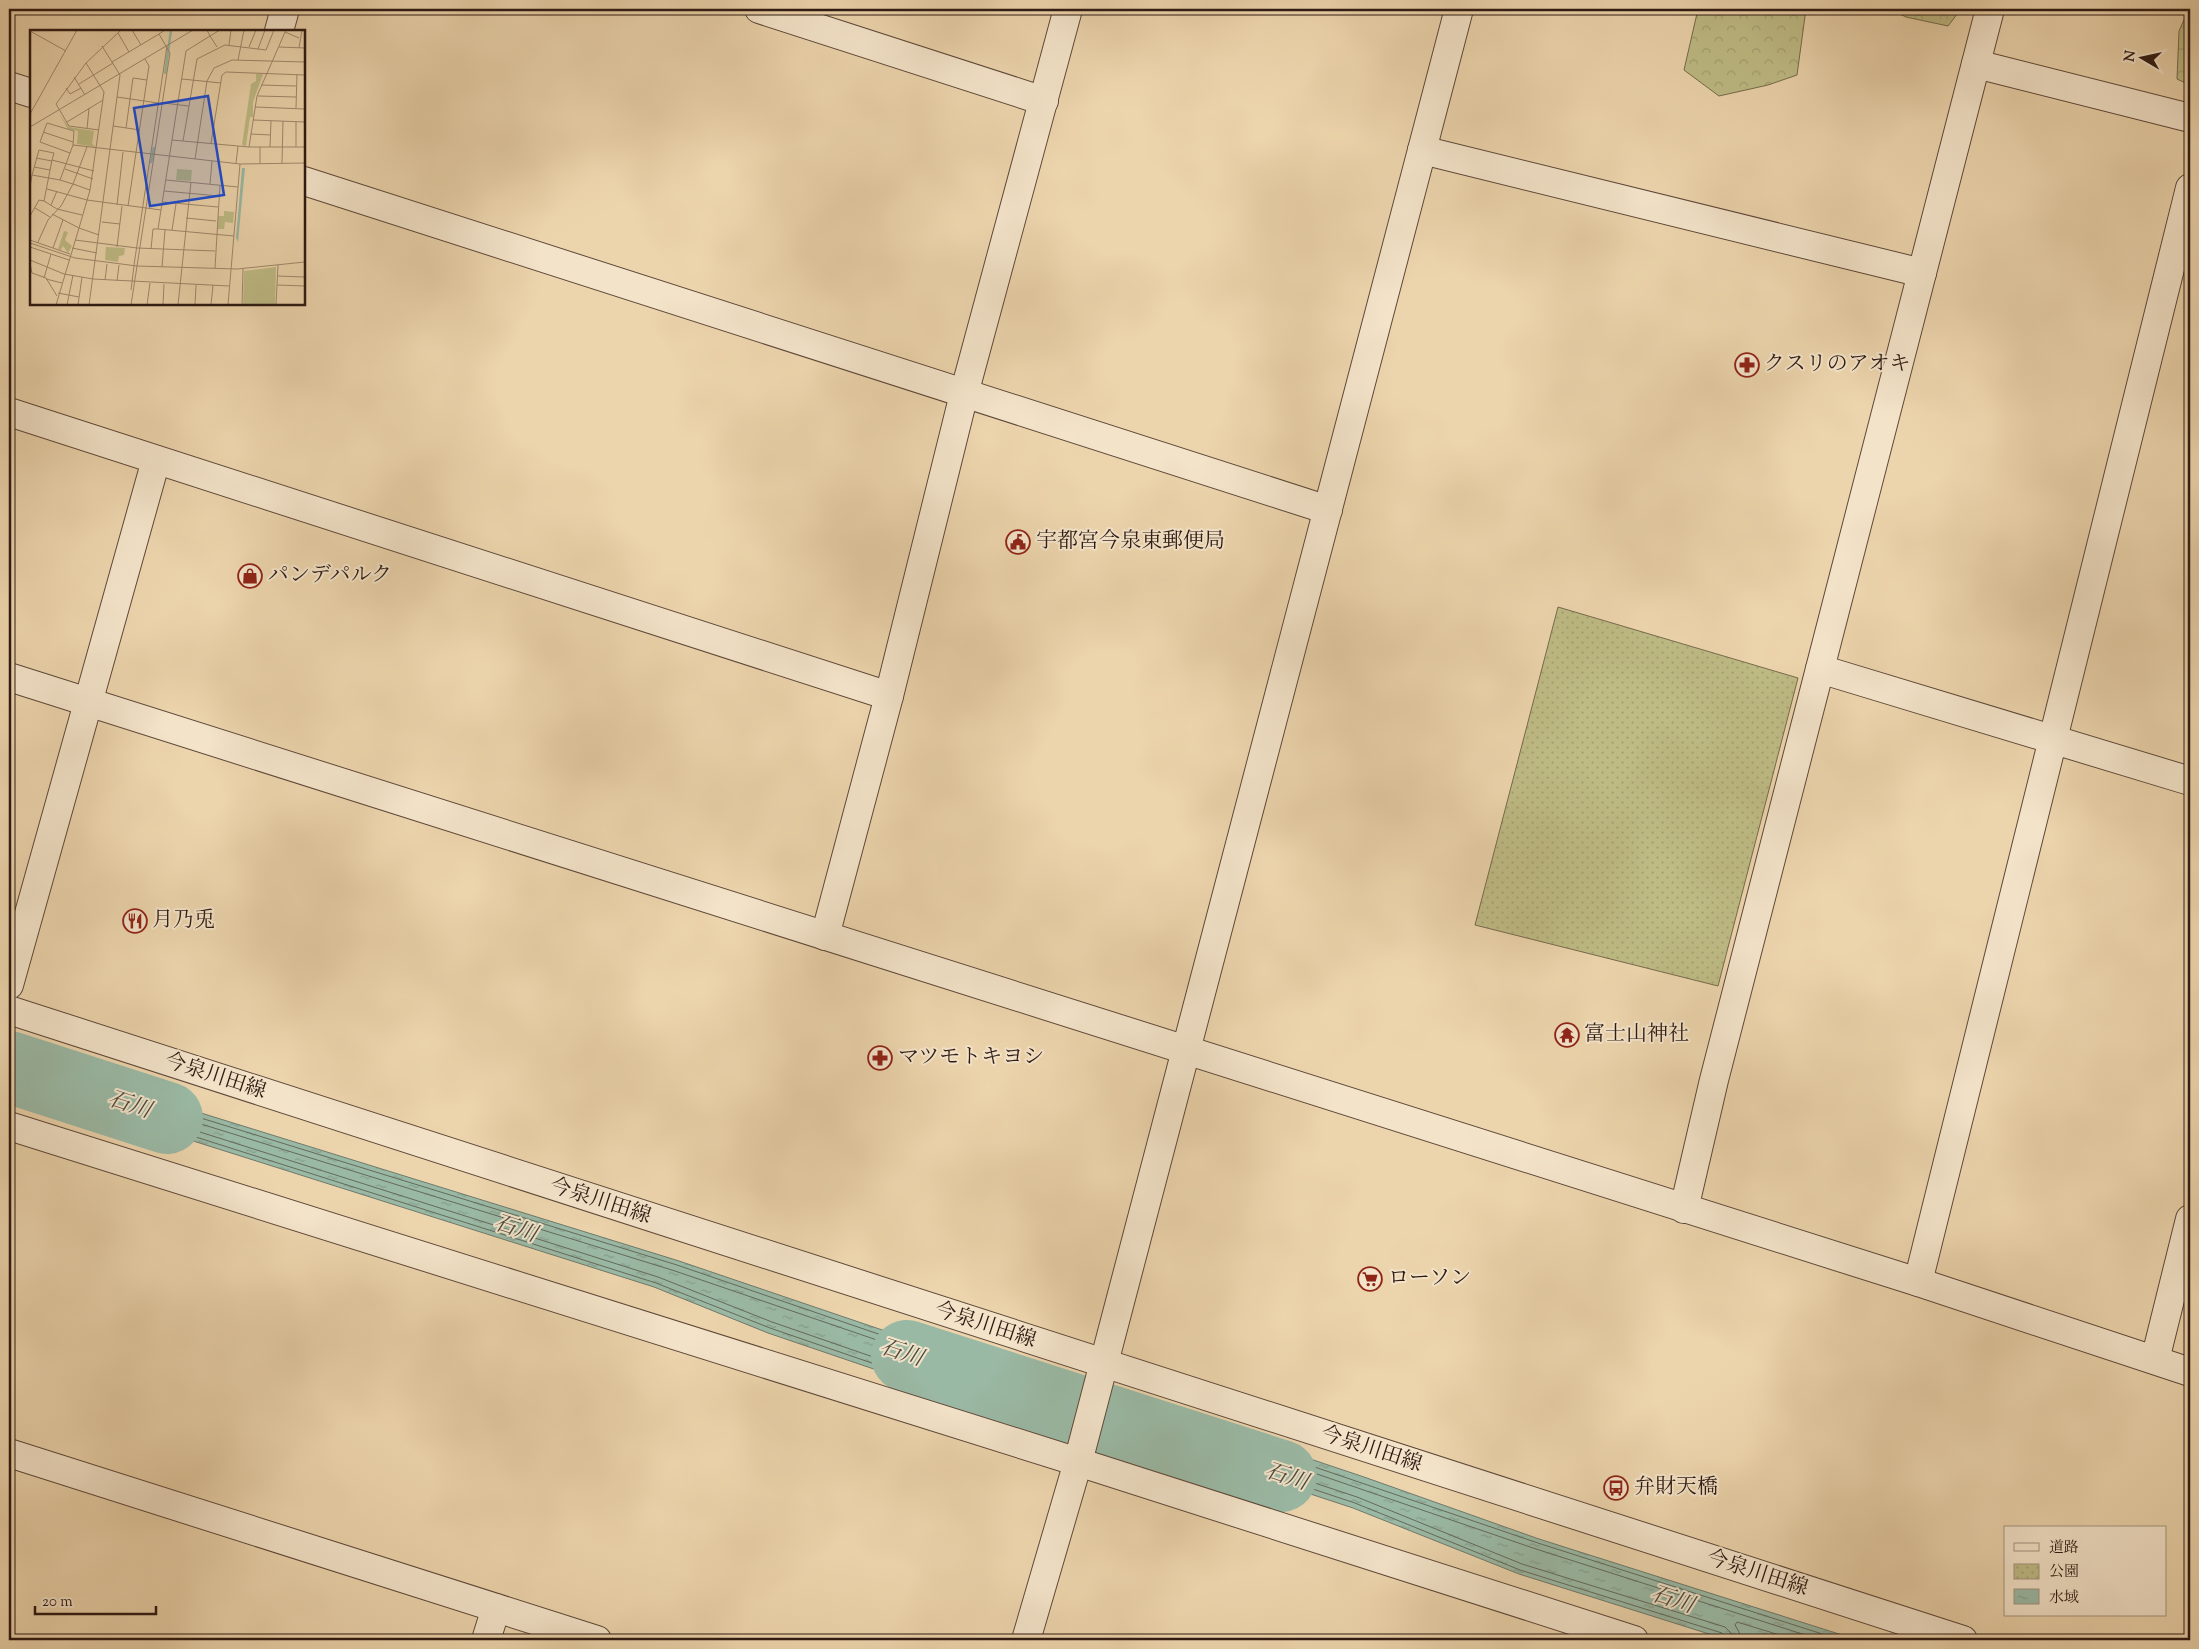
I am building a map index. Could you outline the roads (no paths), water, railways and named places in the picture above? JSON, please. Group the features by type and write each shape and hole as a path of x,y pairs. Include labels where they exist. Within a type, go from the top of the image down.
{"street":[{"path":"279,30 286,9"},
{"path":"759,9 1044,101"},
{"path":"825,936 889,696 964,394 1068,9"},
{"path":"1026,1640 1105,1365 1459,9"},
{"path":"1684,1209 1714,1080 1990,9"},
{"path":"1976,64 2190,118"},
{"path":"9,86 30,93"},
{"path":"1422,150 1922,273"},
{"path":"305,181 1328,510"},
{"path":"1918,1282 2190,188"},
{"path":"9,412 889,696"},
{"path":"9,985 156,460"},
{"path":"1820,669 2190,781"},
{"path":"9,677 1187,1052 1918,1282 2190,1372"},
{"name":"今泉川田線","path":"9,1010 1105,1365 1963,1640"},
{"path":"9,1126 1078,1462 1634,1640"},
{"path":"2155,1360 2190,1219"},
{"path":"9,1453 596,1640"},
{"path":"486,1640 496,1608"}],"water":[{"path":"75,1074 679,1261 1006,1372 997,1411 768,1333 654,1287 67,1101"},
{"path":"1194,1420 1364,1477 1539,1539 1858,1640 1728,1640 1519,1574 1353,1508 1183,1452"}],"waterway":[{"name":"石川","path":"9,1067 167,1118"},
{"name":"石川","path":"907,1356 1281,1476"}],"place":[{"name":"クスリのアオキ","path":"1747,365"},
{"name":"宇都宮今泉東郵便局","path":"1018,542"},
{"name":"パンデパルク","path":"250,576"},
{"name":"月乃兎","path":"135,921"},
{"name":"富士山神社","path":"1567,1035"},
{"name":"マツモトキヨシ","path":"880,1058"},
{"name":"ローソン","path":"1370,1279"},
{"name":"弁財天橋","path":"1616,1488"}]}
